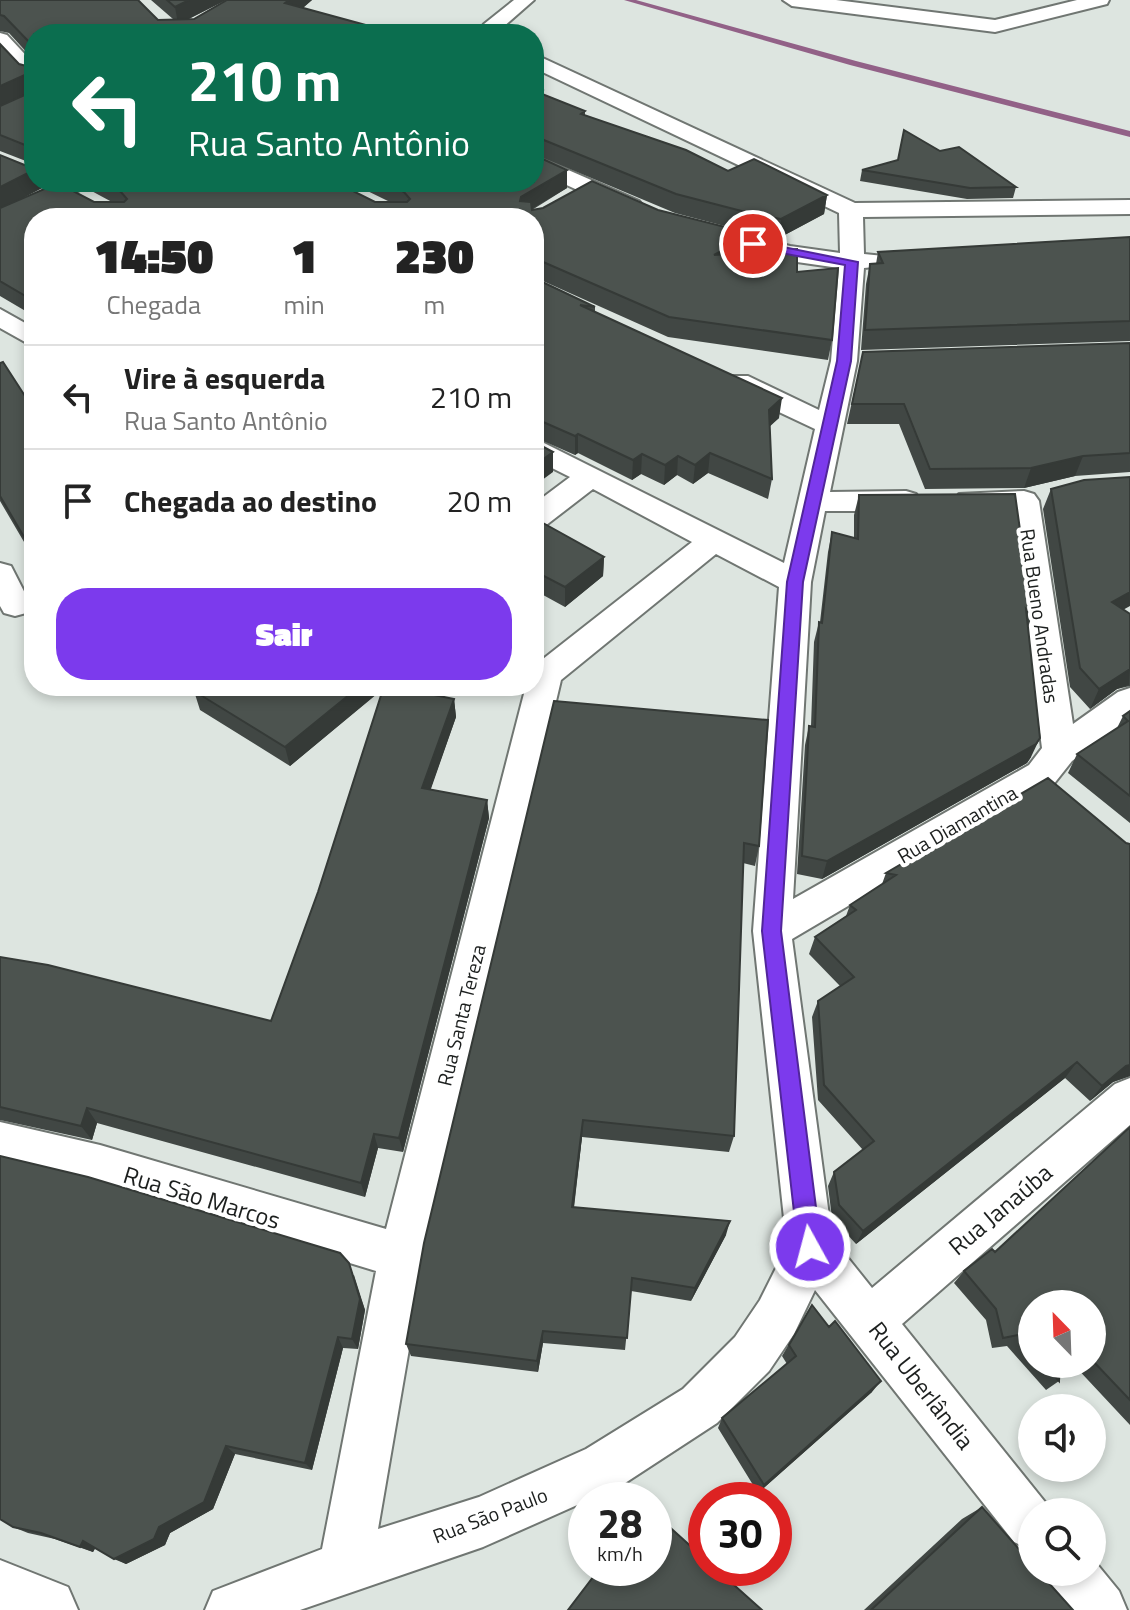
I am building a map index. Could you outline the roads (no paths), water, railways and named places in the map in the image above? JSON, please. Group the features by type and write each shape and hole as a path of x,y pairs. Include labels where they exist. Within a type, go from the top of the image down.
{"main road":[{"path":"0,1592 45,1610"}],"street":[{"path":"496,24 525,0"},
{"path":"792,0 995,26 1100,0"},
{"path":"0,39 24,65"},
{"path":"544,65 851,210 1130,207"},
{"path":"544,166 653,215"},
{"path":"569,200 592,187"},
{"path":"0,222 51,192"},
{"path":"76,192 92,203"},
{"path":"810,1247 772,931 795,582 828,425 860,360 851,210"},
{"path":"681,225 753,244 852,262 898,259"},
{"path":"0,317 24,333"},
{"path":"716,371 828,425"},
{"path":"544,452 795,582"},
{"path":"544,511 591,476"},
{"name":"Rua Bueno Andradas","path":"812,502 1037,498 1055,773"},
{"name":"Rua Santa Tereza","path":"544,666 713,541"},
{"path":"0,574 15,605"},
{"name":"Rua Santa Tereza","path":"345,1566 402,1256 534,696"},
{"name":"Rua Diamantina","path":"772,931 1055,773 1130,701"},
{"name":"Rua Janaúba","path":"870,1320 1130,1098"},
{"name":"Rua São Marcos","path":"0,1143 100,1166 402,1256"},
{"name":"Rua Uberlândia","path":"810,1247 1018,1506"},
{"name":"Rua São Paulo","path":"232,1610 345,1566 483,1521 604,1467 700,1406 752,1354 777,1317 810,1247"},
{"path":"1081,1586 1100,1610"}],"waterway":[{"path":"628,0 853,63 1130,134"}]}
